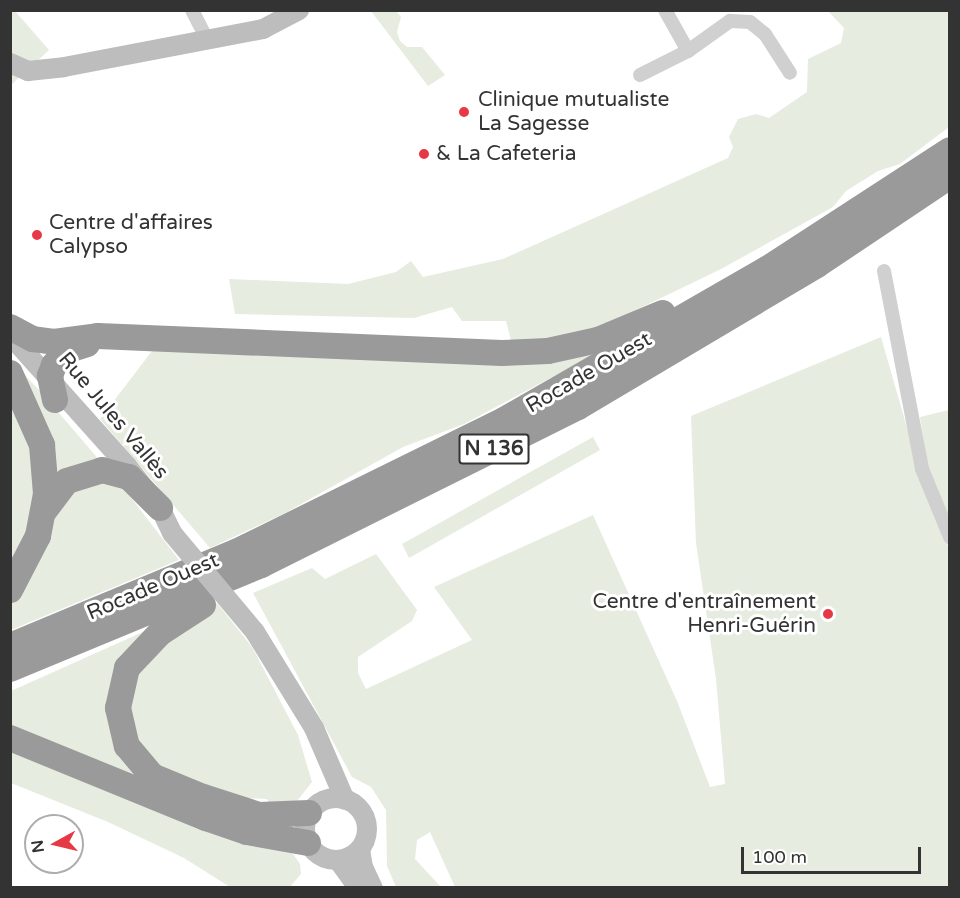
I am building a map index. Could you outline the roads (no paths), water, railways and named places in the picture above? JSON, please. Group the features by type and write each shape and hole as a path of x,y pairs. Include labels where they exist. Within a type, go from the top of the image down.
{"highway":[{"name":"Rocade Ouest","path":"10,646 162,584 371,488 565,388 705,306 950,150"},
{"name":"Rocade Ouest","path":"10,669 261,565 578,407 817,265 950,176"},
{"path":"10,327 33,339 54,342 98,336 502,353 548,351 625,331 686,302 705,306"},
{"path":"52,388 61,356 79,346 207,341"},
{"path":"10,373 42,445 45,510 30,559 10,590"},
{"path":"45,510 67,481 91,472 116,471 129,477 160,508"},
{"path":"261,565 250,582 182,617 135,656 120,687 119,722 127,746 141,766 172,786 259,815 316,807"},
{"path":"10,738 206,818 247,832 308,843"}],"main road":[{"path":"10,63 28,71 48,69 263,29 299,10"},
{"name":"Rue Jules Vallès","path":"10,335 116,471 172,533 255,632 314,728 345,800"},
{"name":"Rue Jules Vallès","path":"10,346 52,388 160,508 172,533"},
{"name":"Rue Jules Vallès","path":"296,699 318,762 316,807"},
{"path":"360,849 338,860 322,857 308,843 305,829 316,807 345,800 358,807 366,820 366,836 360,849 363,867 373,888"},
{"path":"338,860 358,888"}],"street":[{"path":"192,10 207,39"},
{"path":"665,10 688,51"},
{"path":"640,75 688,51 730,21 747,16 776,48 790,73"},
{"path":"884,271 922,469 950,537"}],"place":[{"name":"Clinique mutualiste La Sagesse","path":"464,112"},
{"name":"& La Cafeteria","path":"424,154"},
{"name":"Centre d'affaires Calypso","path":"37,235"},
{"name":"Centre d'entraînement Henri-Guérin","path":"828,614"}]}
